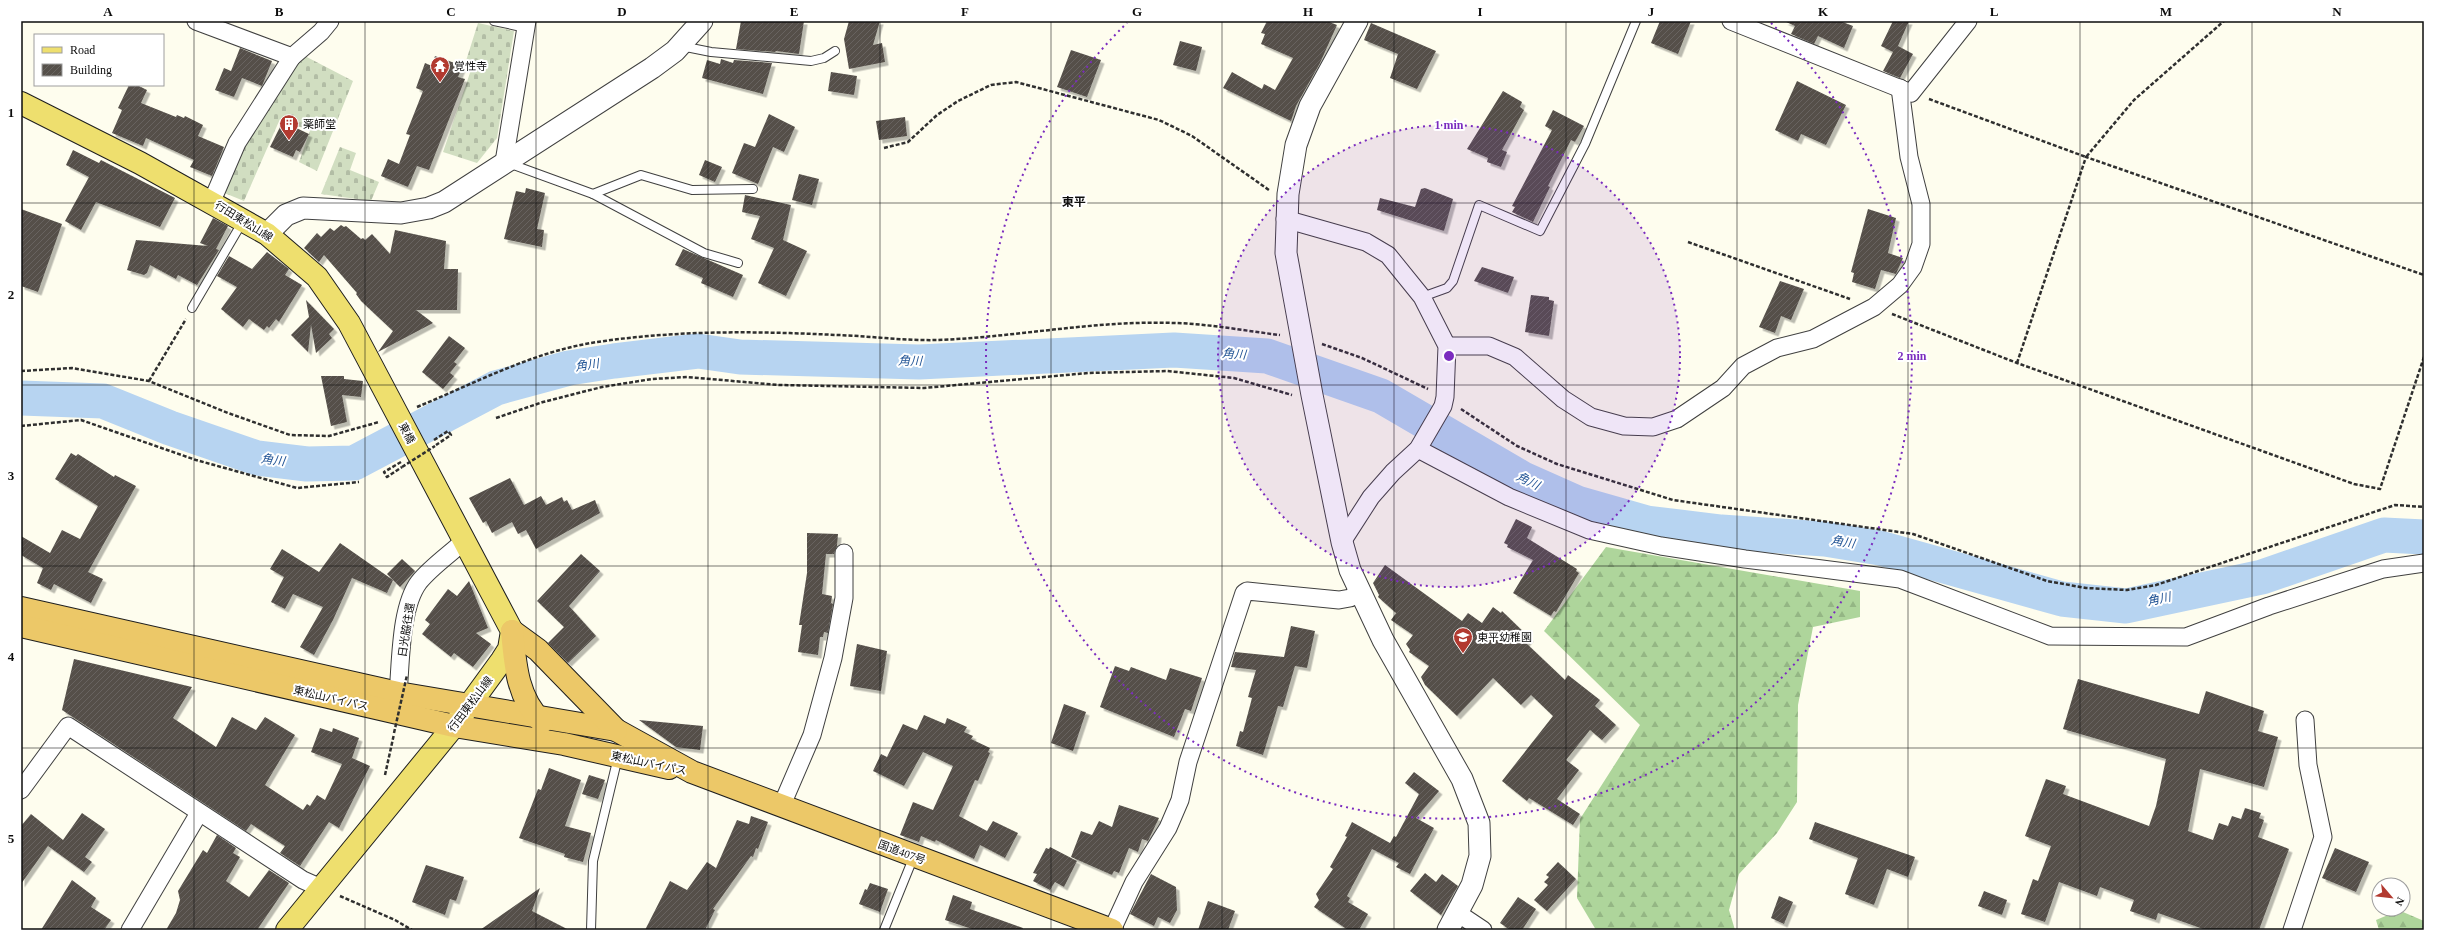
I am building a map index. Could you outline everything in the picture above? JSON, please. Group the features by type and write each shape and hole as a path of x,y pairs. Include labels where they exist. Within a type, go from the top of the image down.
{"highway":[{"name":"東松山バイパス","path":"21,608 403,684 468,706 616,730 692,772"},
{"name":"東松山バイパス","path":"21,626 454,726 564,744 692,772"},
{"path":"512,631 515,669 520,689 535,716 564,744"},
{"path":"512,631 538,650 616,730"},
{"name":"国道407号","path":"692,772 781,807 1112,930"}],"main road":[{"name":"行田東松山線","path":"21,104 212,201 267,234 317,277 335,300 350,323 398,415"},
{"name":"東橋","path":"398,415 417,453"},
{"path":"417,453 512,631"},
{"name":"行田東松山線","path":"287,930 454,726 508,649 512,631"}],"street":[{"path":"196,21 292,57"},
{"path":"212,201 237,144 292,57 321,32 330,21"},
{"path":"267,234 286,215 303,208 401,213 429,208 444,202 652,68 680,46 702,21"},
{"path":"1357,21 1304,121 1290,174 1285,218 1286,253 1342,542 1359,592 1383,640 1462,779 1473,804 1479,822 1480,856 1472,886 1454,922 1483,930"},
{"path":"1731,21 1906,90"},
{"path":"1447,346 1489,346 1515,357 1543,379 1563,399 1591,417 1624,426 1653,427 1677,419 1723,388 1743,366 1777,348 1813,339 1874,307 1900,285 1913,267 1921,244 1921,204 1908,157 1906,90 1968,21"},
{"path":"504,162 526,25"},
{"path":"1285,218 1378,247 1399,267 1422,297 1447,346 1444,402 1420,447 1393,472 1371,497 1342,542"},
{"path":"1420,447 1508,497 1588,530 1661,546 1745,559 1900,579 2050,636 2186,637 2269,606 2383,569 2424,563"},
{"name":"日光脇往還","path":"403,684 405,624 412,595 419,582 464,541"},
{"path":"781,807 812,735 833,658 844,598 844,553"},
{"path":"1112,930 1134,882 1168,828 1180,800 1188,762 1244,593 1246,591 1339,600 1350,598 1359,592"},
{"path":"2292,930 2322,837 2308,765 2305,720"},
{"path":"21,790 68,726 303,880 321,888"},
{"path":"130,930 199,813"}],"lane":[{"path":"494,21 526,25"},
{"path":"1422,297 1447,288 1453,281 1479,205 1540,231 1585,144 1636,21"},
{"path":"680,46 711,52 811,61 824,58 835,51"},
{"path":"504,162 593,194 704,253 738,263"},
{"path":"593,194 641,175 649,176 692,190 754,189"},
{"path":"192,308 244,220"},
{"path":"591,930 594,861 618,756"},
{"path":"884,930 914,856"}],"path":[{"path":"2224,21 2134,100 2086,156 2017,363 2354,484 2380,490 2424,357"},
{"path":"884,148 908,142 937,115 958,101 991,85 1016,82 1159,120 1192,136 1261,186 1274,192 1288,194"},
{"path":"1906,90 2086,156 2424,275"},
{"path":"149,381 192,308"},
{"path":"21,371 72,368 149,381 259,425 290,435 329,436 365,427 398,415 548,354 590,344 706,332 828,334 935,340 983,337 1056,328 1176,323 1303,342 1362,358 1444,402 1517,446 1586,475 1673,500 1913,534 2047,581 2086,588 2127,590 2156,585 2395,505 2424,507"},
{"path":"496,418 543,402 602,387 652,379 687,377 779,385 924,388 1066,375 1167,371 1234,378 1313,398"},
{"path":"21,426 81,420 196,460 297,488 359,482"},
{"path":"417,453 387,477 384,472 417,453 450,436 448,431 417,453"},
{"path":"385,775 403,684"},
{"path":"321,888 395,920 412,930"}],"green space":[{"path":"478,23 514,31 497,138 477,163 443,152 472,67 465,64"},
{"path":"301,54 353,81 317,171 299,162 310,131 280,119 244,201 222,192 242,145"},
{"path":"340,147 356,153 350,170 379,182 371,201 321,194"},
{"path":"1606,547 1860,591 1860,617 1813,627 1798,705 1797,802 1777,833 1739,874 1729,910 1735,930 1596,930 1577,898 1580,819 1640,725 1544,631"},
{"path":"2411,915 2424,921 2424,930 2379,930 2376,920 2383,917 2411,917"}],"building":[{"path":"741,21 804,21 799,54 736,49"},
{"path":"849,21 880,21 873,45 882,43 885,62 849,69 844,39"},
{"path":"1267,21 1327,21 1337,25 1320,63 1296,106 1291,121 1223,88 1232,72 1262,89 1264,84 1275,90 1293,58 1261,44 1265,34 1261,33"},
{"path":"1660,21 1691,21 1678,54 1651,43"},
{"path":"1784,21 1840,21 1853,26 1844,48 1818,36 1814,44 1791,34 1795,26"},
{"path":"1893,21 1909,21 1898,46 1913,54 1900,78 1883,71 1893,52 1881,46"},
{"path":"1371,23 1436,51 1417,89 1390,78 1398,54 1364,40"},
{"path":"1180,41 1202,47 1196,71 1173,65"},
{"path":"240,48 272,61 262,86 242,78 234,97 215,90 224,68 231,71"},
{"path":"1071,50 1101,60 1087,97 1057,87"},
{"path":"435,56 463,66 458,77 465,79 429,170 417,166 408,187 381,176 388,159 399,164 410,135 406,134 423,91 416,88 425,63 432,66"},
{"path":"721,59 733,63 734,60 772,63 763,94 702,78 707,60 720,64"},
{"path":"831,72 857,76 854,95 828,91"},
{"path":"1797,81 1846,105 1826,145 1801,134 1798,141 1775,130"},
{"path":"129,86 139,86 147,90 141,103 176,117 177,115 184,118 185,116 203,125 198,136 224,147 212,176 190,167 194,160 146,138 143,146 112,133 122,110 118,108"},
{"path":"1503,91 1522,102 1520,107 1524,110 1502,150 1507,152 1501,167 1487,162 1488,158 1467,149"},
{"path":"1553,110 1584,126 1575,142 1571,140 1548,186 1550,187 1533,222 1512,212 1515,207 1512,206 1552,130 1545,126"},
{"path":"769,114 795,127 784,152 773,147 758,184 732,173 744,143 755,147"},
{"path":"905,117 907,136 879,140 876,121"},
{"name":"薬師堂","path":"281,125 289,129 290,125 309,134 300,152 296,150 293,157 270,147"},
{"path":"73,150 99,163 101,160 175,198 160,227 96,202 81,230 65,221 89,177 66,165"},
{"path":"705,160 722,167 715,182 699,175"},
{"path":"799,174 819,179 812,205 792,200"},
{"path":"526,188 545,193 537,229 544,230 542,247 504,239 516,191 525,193"},
{"path":"1425,188 1453,199 1444,231 1377,210 1380,198 1415,207 1421,189"},
{"path":"745,195 791,205 783,240 807,251 786,296 758,283 774,248 751,239 760,216 742,212"},
{"path":"21,209 62,224 38,292 21,286"},
{"path":"1868,209 1896,218 1888,253 1903,258 1896,274 1881,270 1875,289 1852,282 1854,273 1851,272"},
{"path":"213,218 228,226 216,249 219,250 197,285 178,275 176,279 150,265 147,273 144,275 127,270 136,240 208,246 200,243"},
{"path":"341,225 344,227 346,226 361,239 363,238 365,240 372,234 390,254 395,230 446,241 444,269 458,269 457,310 416,310 433,323 378,352 393,331 361,301 356,294 357,293 324,255 319,262 304,248 317,233 321,237 330,228 334,231"},
{"path":"683,249 743,275 733,297 701,283 703,278 675,265"},
{"path":"267,252 289,269 285,275 302,285 279,322 276,319 269,328 267,326 264,330 249,319 243,327 221,309 237,287 217,276 229,256 252,269"},
{"path":"1482,267 1514,277 1508,293 1474,281"},
{"path":"1780,281 1804,289 1791,320 1781,316 1775,333 1759,327"},
{"path":"1531,295 1549,297 1549,300 1554,301 1549,336 1525,332"},
{"path":"306,300 334,329 329,334 332,338 316,353 311,325 308,352 291,335 309,317"},
{"path":"449,336 465,348 454,362 457,364 450,373 454,376 443,389 422,372"},
{"path":"321,376 344,376 344,379 363,381 361,397 342,395 347,422 331,426"},
{"path":"71,453 76,456 78,454 114,477 115,475 136,486 88,572 103,579 91,603 54,584 51,590 37,583 43,568 21,555 21,536 50,553 62,530 80,539 98,506 55,479"},
{"path":"510,478 524,505 541,496 546,505 562,497 564,502 567,500 572,510 595,500 600,513 536,549 526,530 518,534 512,522 492,533 486,521 483,523 469,498"},
{"path":"1516,519 1532,527 1527,538 1577,569 1576,571 1579,573 1556,612 1554,611 1551,616 1513,593 1533,560 1507,547 1508,545 1504,543"},
{"path":"807,533 838,534 837,546 834,554 826,554 822,594 832,596 831,603 833,604 828,633 824,632 823,637 820,637 818,655 798,652 802,625 799,625 807,573"},
{"path":"340,543 393,580 387,593 352,578 333,620 314,655 300,647 323,607 293,594 285,609 271,602 284,577 270,569 282,549 319,572"},
{"path":"581,554 600,571 569,606 596,636 568,663 548,643 564,627 537,601"},
{"path":"402,559 415,571 400,587 387,574"},
{"path":"1385,565 1462,621 1468,613 1482,623 1493,607 1501,613 1502,611 1530,638 1526,643 1565,680 1568,675 1600,700 1595,706 1616,725 1602,740 1590,730 1566,760 1579,770 1557,799 1580,814 1573,825 1529,798 1527,801 1502,781 1553,716 1531,695 1521,705 1493,678 1457,716 1425,685 1421,677 1429,666 1409,652 1410,650 1406,644 1413,635 1391,620 1396,613 1378,597 1379,595 1373,583"},
{"path":"469,581 488,628 476,633 491,644 473,667 454,653 451,657 422,634 430,624 425,620 448,589 457,596"},
{"path":"1291,626 1315,631 1307,668 1295,666 1283,707 1278,706 1263,755 1236,746 1240,731 1243,732 1252,698 1248,697 1256,670 1231,667 1235,652 1284,657"},
{"path":"857,644 887,651 881,691 850,686"},
{"path":"74,659 192,687 173,718 216,747 232,717 256,730 265,717 295,735 265,785 303,810 307,804 310,806 317,795 325,800 342,764 311,752 320,728 332,732 333,728 359,738 352,758 370,766 339,828 329,822 300,866 280,853 285,846 251,824 246,831 62,710"},
{"path":"1115,666 1129,671 1131,667 1166,680 1170,668 1202,678 1191,711 1185,709 1174,737 1100,707"},
{"path":"2078,679 2199,714 2206,691 2264,711 2258,731 2278,737 2264,787 2200,769 2188,831 2213,840 2219,823 2228,826 2232,816 2241,819 2245,808 2261,813 2259,818 2264,820 2258,837 2289,849 2259,930 2206,930 2158,913 2156,920 2130,911 2134,900 2100,887 2097,896 2059,882 2045,922 2021,914 2033,879 2038,881 2051,846 2025,836 2046,779 2066,786 2063,794 2149,826 2156,806 2166,759 2063,729"},
{"path":"1064,704 1086,712 1073,751 1051,743"},
{"path":"924,715 945,724 947,718 967,727 964,732 973,736 971,739 990,748 988,752 990,753 978,781 975,780 959,816 987,831 993,821 1018,833 1005,858 980,845 974,859 936,840 935,842 921,836 919,842 900,835 913,802 933,810 953,766 923,752 904,786 873,771 881,754 887,757 903,724 917,730"},
{"path":"639,720 703,726 700,750 676,747"},
{"path":"549,768 581,780 565,826 591,833 583,862 564,857 565,854 519,838 538,789 541,790"},
{"path":"1414,772 1439,791 1416,818 1434,828 1410,874 1396,867 1399,863 1372,849 1347,896 1350,898 1348,902 1368,914 1359,930 1348,930 1314,907 1319,900 1316,894 1333,869 1330,867 1347,837 1345,836 1352,822 1390,843 1394,836 1396,837 1419,794 1405,783"},
{"path":"589,775 605,780 598,799 582,794"},
{"path":"1119,805 1159,818 1148,841 1142,839 1138,852 1129,848 1119,873 1114,871 1112,875 1071,857 1081,831 1092,835 1099,821 1112,827"},
{"path":"82,813 105,829 85,857 92,862 84,872 48,846 21,884 21,826 31,814 63,840"},
{"path":"751,816 768,822 758,849 756,848 753,857 751,856 713,909 715,910 705,930 645,930 670,881 687,890 707,862 716,868 737,820 749,824"},
{"path":"1815,822 1915,857 1908,877 1887,869 1874,905 1845,894 1858,858 1809,839"},
{"path":"217,835 236,848 233,853 240,857 226,881 249,897 269,870 289,883 257,930 166,930 176,913 180,900 178,891 203,850 207,853"},
{"path":"1050,847 1077,861 1064,887 1055,882 1050,890 1033,881 1037,874 1033,873 1046,848 1049,849"},
{"path":"2335,848 2369,862 2356,892 2322,878"},
{"path":"1558,862 1576,879 1547,911 1534,900 1548,885 1544,882 1549,877 1546,875"},
{"path":"426,865 464,877 456,901 450,899 445,915 412,902"},
{"path":"1425,873 1436,882 1442,874 1458,886 1441,915 1410,891"},
{"path":"1151,874 1176,887 1177,910 1170,923 1158,917 1154,926 1130,914"},
{"path":"72,880 96,898 91,907 111,920 104,930 41,930"},
{"path":"870,883 888,889 880,912 859,904 865,889 867,890"},
{"path":"540,888 532,911 569,930 480,930"},
{"path":"1984,891 2007,900 2002,915 1978,906"},
{"path":"953,895 972,902 970,909 1023,928 1022,930 975,930 945,920"},
{"path":"1779,896 1793,902 1784,924 1771,918"},
{"path":"1518,897 1536,909 1522,930 1510,930 1500,923"},
{"path":"1208,901 1235,911 1228,930 1198,930"}],"waterway":[{"name":"角川","path":"21,398 103,401 170,428 257,458 307,464 354,463 496,388 569,368 614,361 698,351 740,357 919,362 1174,350 1267,356 1381,396 1523,479 1577,503 1647,523 1721,532 1825,539 1880,548 2062,599 2126,606 2262,577 2384,535 2424,537"}],"place":[{"name":"覚性寺","path":"440,83"},
{"name":"薬師堂","path":"289,141"},
{"name":"東平幼稚園","path":"1463,654"}],"district":[{"name":"東平","path":"1074,202"}]}
